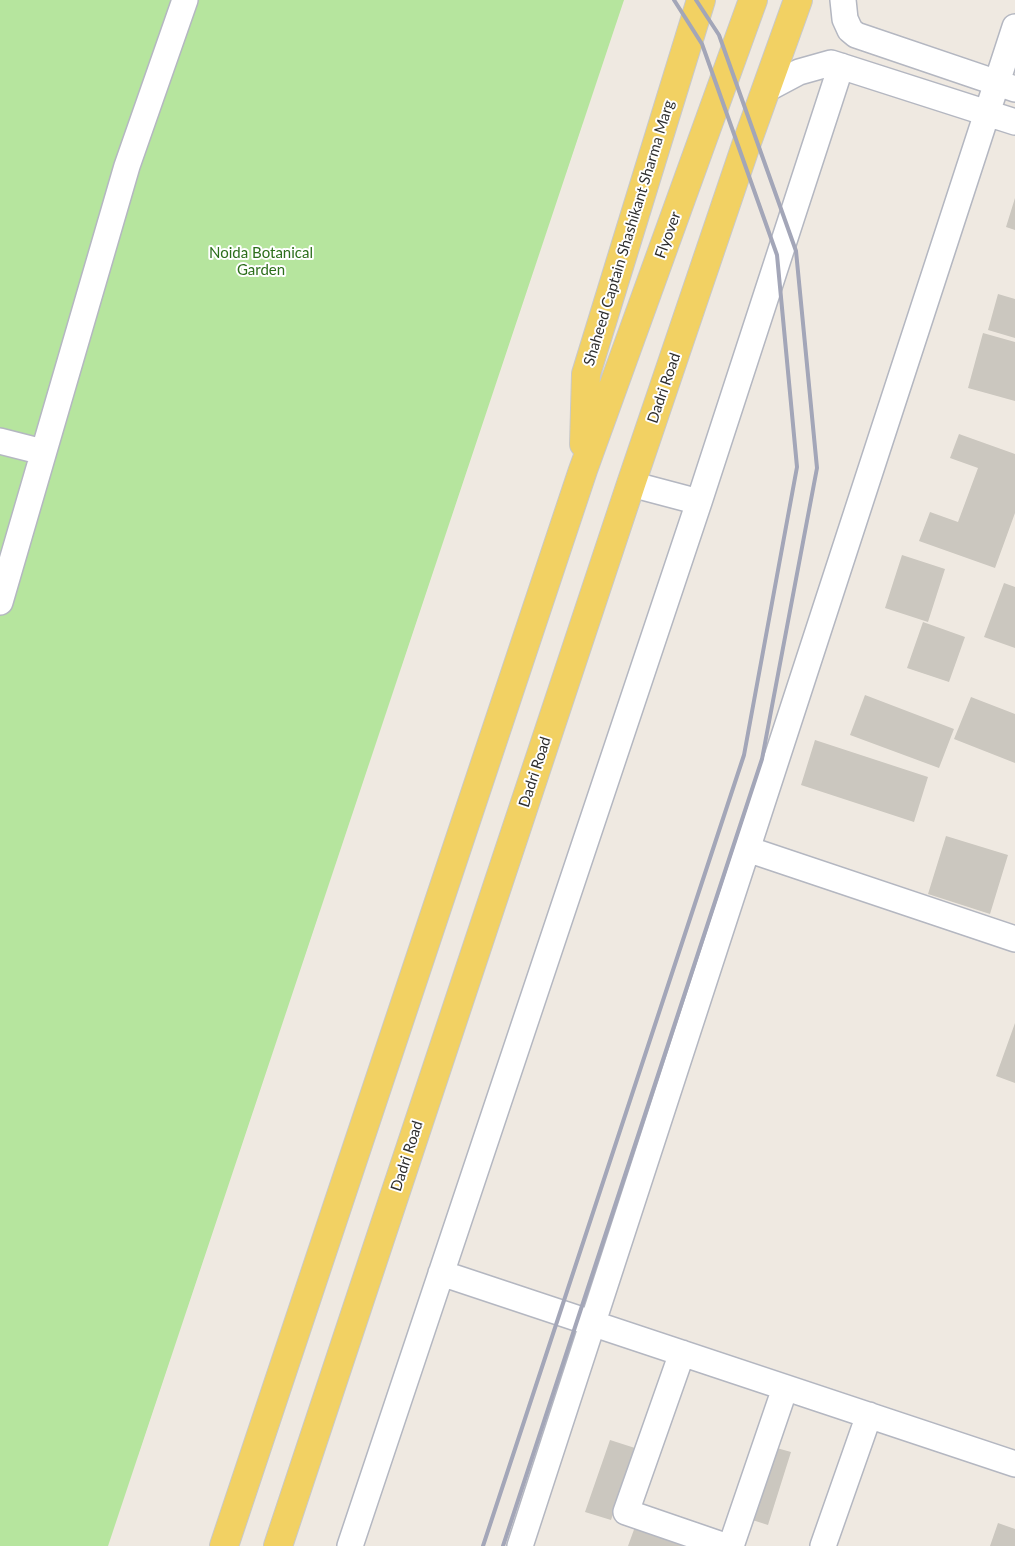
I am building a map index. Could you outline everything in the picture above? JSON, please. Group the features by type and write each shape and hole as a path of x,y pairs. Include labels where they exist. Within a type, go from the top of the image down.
{"main road":[{"name":"Shaheed Captain Shashikant Sharma Marg","path":"583,470 586,374 701,0"},
{"name":"Flyover","path":"583,470 753,0"},
{"name":"Dadri Road","path":"278,1546 632,484 743,154 798,0"},
{"path":"224,1546 583,470"}],"street":[{"path":"0,602 42,452 127,166 185,0"},
{"path":"843,0 845,19 850,30 856,34 1006,86"},
{"path":"520,1546 987,113 1006,86 1015,27"},
{"path":"766,89 799,72 831,64 1015,122"},
{"path":"350,1546 699,502 841,66"},
{"path":"0,441 42,452"},
{"path":"632,484 699,502"},
{"path":"747,849 1015,939"},
{"path":"441,1273 1015,1464"},
{"path":"682,1353 626,1512 725,1546"},
{"path":"731,1546 785,1388"},
{"path":"823,1546 869,1416"}],"green space":[{"name":"Noida Botanical Garden","path":"0,0 624,0 108,1546 0,1546"}],"building":[{"path":"1015,198 1015,230 1006,227"},
{"path":"998,294 1015,299 1015,338 988,330"},
{"path":"983,333 1015,342 1015,401 968,388"},
{"path":"959,434 1015,454 1015,513 995,568 919,541 930,512 958,522 978,468 950,458"},
{"path":"902,555 945,569 928,622 885,608"},
{"path":"1004,583 1015,587 1015,648 984,637"},
{"path":"923,622 965,637 949,682 907,668"},
{"path":"865,695 954,729 939,768 850,735"},
{"path":"971,697 1015,714 1015,763 954,739"},
{"path":"815,740 928,777 914,822 801,785"},
{"path":"946,836 1008,855 990,914 928,894"},
{"path":"1015,1023 1015,1083 996,1076"},
{"path":"610,1440 635,1448 611,1520 585,1512"},
{"path":"766,1445 791,1452 768,1525 743,1517"},
{"path":"998,1523 1015,1529 1015,1546 990,1546"},
{"path":"636,1524 695,1546 628,1546"}],"railway":[{"path":"483,1546 744,755 797,467 777,255 702,44 674,0"},
{"path":"503,1546 762,759 817,468 796,251 719,35 696,0"}]}
